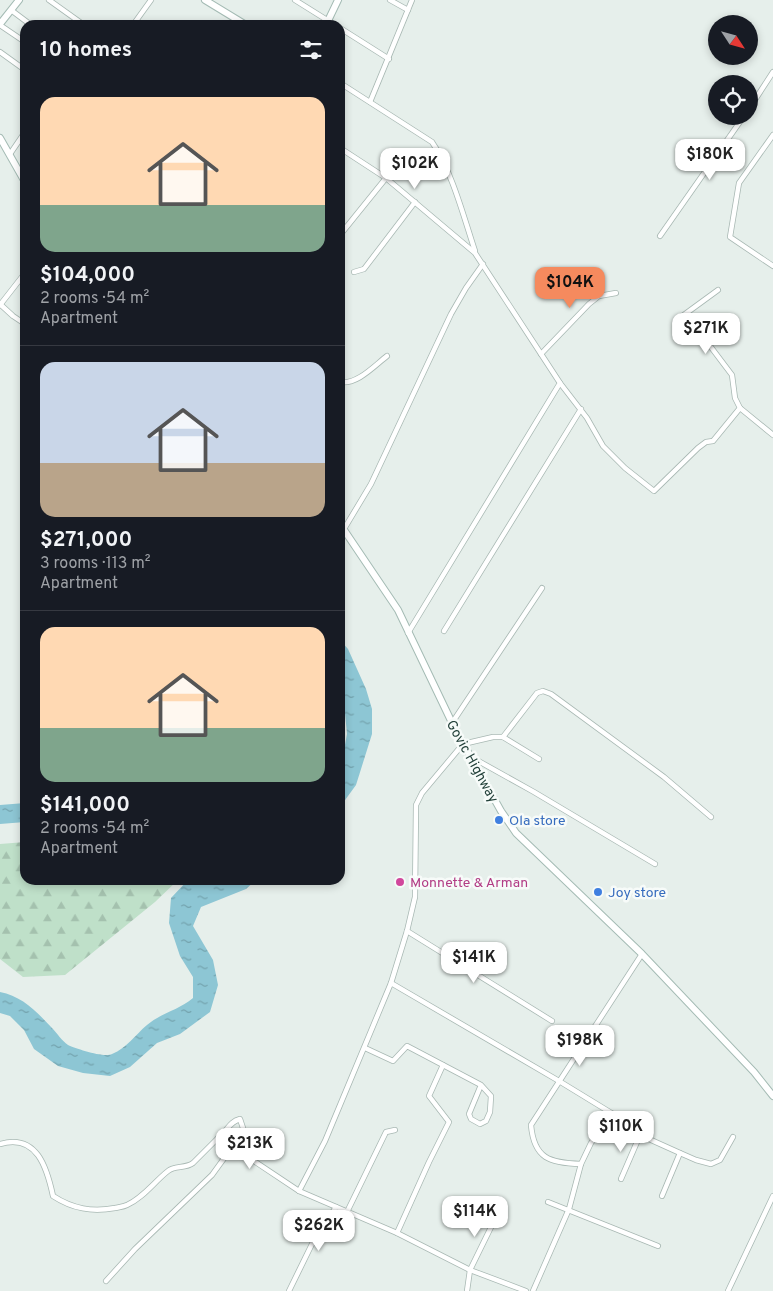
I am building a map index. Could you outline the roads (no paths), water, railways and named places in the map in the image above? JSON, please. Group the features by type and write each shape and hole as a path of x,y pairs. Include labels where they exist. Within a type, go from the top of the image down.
{"main road":[{"path":"0,24 19,0"},
{"path":"205,0 238,20"},
{"path":"328,20 338,0"},
{"path":"0,138 20,173"},
{"name":"Govic Highway","path":"345,530 398,610 463,744 501,811 516,833 642,954 754,1072 773,1096"}],"street":[{"path":"49,0 77,20"},
{"path":"137,20 151,0"},
{"path":"295,0 323,20"},
{"path":"390,0 408,10"},
{"path":"370,102 412,0"},
{"path":"10,10 24,20"},
{"path":"0,24 20,38"},
{"path":"345,31 389,59"},
{"path":"0,52 20,66"},
{"path":"758,95 773,72"},
{"path":"345,86 432,142 438,150 460,205 475,253"},
{"path":"660,236 738,125"},
{"path":"773,135 739,183 730,237 773,266"},
{"path":"10,154 20,139"},
{"path":"345,151 386,178 475,253 603,446 625,468 654,491 698,448 706,442 713,441 740,408"},
{"path":"345,229 386,178"},
{"path":"354,272 364,269 415,202"},
{"path":"345,522 371,484 451,314 483,264"},
{"path":"20,279 0,305 20,321"},
{"path":"718,290 681,316 695,326 703,335 732,375 735,398 740,408 773,435"},
{"path":"541,354 589,304 599,296 616,293"},
{"path":"345,382 351,382 369,371 387,356"},
{"path":"408,633 560,383"},
{"path":"444,631 580,409"},
{"path":"452,723 542,588"},
{"path":"503,737 537,693 543,691 551,694 664,777 710,817"},
{"path":"298,1191 325,1141 392,983 407,932 414,897 416,805 422,793 463,744 493,737 503,737 539,759"},
{"path":"470,757 534,792 655,864"},
{"path":"407,932 552,1021"},
{"path":"581,1164 558,1163 541,1154 532,1140 531,1125 642,954"},
{"path":"392,983 613,1114 640,1135 696,1160 711,1164 720,1160 733,1137"},
{"path":"365,1048 393,1061 407,1046 481,1085 491,1096 490,1112 486,1121 480,1124 471,1119 469,1114 481,1085"},
{"path":"397,1233 449,1122 429,1096 443,1065"},
{"path":"533,1291 569,1209 581,1164 591,1142 613,1114"},
{"path":"0,1144 10,1141 18,1142 41,1156 46,1167 53,1196 68,1205 85,1210 104,1210 126,1205 149,1189 170,1169 191,1164 235,1120 240,1119 254,1161 298,1191 397,1233 470,1270 526,1291"},
{"path":"347,1212 386,1132 395,1130"},
{"path":"620,1179 640,1135"},
{"path":"106,1281 135,1249 212,1175 233,1146 248,1141"},
{"path":"662,1196 680,1153"},
{"path":"728,1291 773,1196"},
{"path":"548,1202 658,1246"},
{"path":"289,1291 312,1244 336,1207"},
{"path":"467,1291 470,1270 497,1215"}],"water":[{"path":"345,646 366,689 372,709 372,734 356,785 345,800 345,745 347,734 345,713"},
{"path":"20,803 20,822 0,824 0,805"},
{"path":"183,885 250,885 246,889 201,907 193,926 213,960 218,985 210,1012 180,1034 157,1043 130,1067 110,1076 83,1073 58,1066 34,1049 24,1030 10,1016 0,1013 0,992 15,997 29,1005 68,1045 103,1055 112,1054 122,1048 152,1021 182,1006 193,998 193,977 180,956 169,923 171,898"}],"place":[{"name":"Ola store","path":"499,820"},
{"name":"Monnette & Arman","path":"400,882"},
{"name":"Joy store","path":"598,892"}]}
